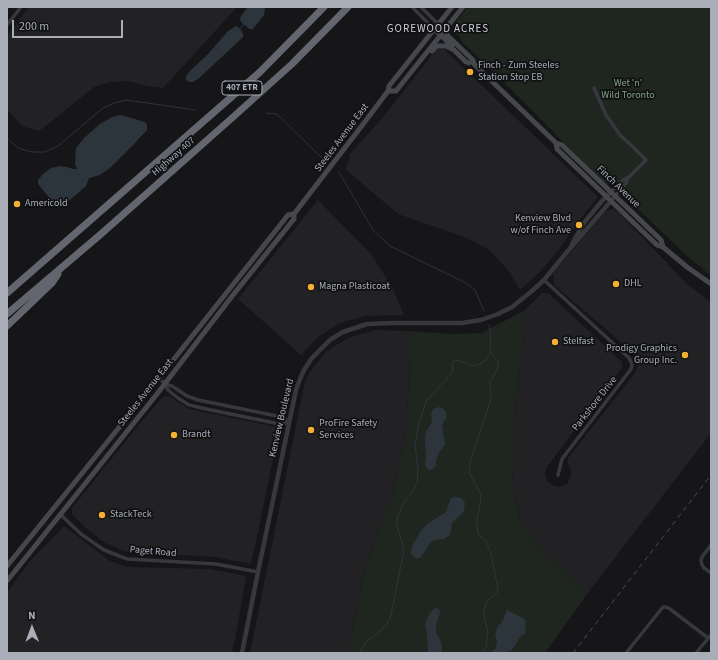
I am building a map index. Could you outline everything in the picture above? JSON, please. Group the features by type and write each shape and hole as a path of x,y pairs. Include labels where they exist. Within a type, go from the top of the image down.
{"highway":[{"name":"Highway 407","path":"7,293 260,72 324,7"},
{"name":"Highway 407","path":"7,314 292,64 348,7"},
{"path":"7,326 52,283 62,267"}],"main road":[{"name":"Steeles Avenue East","path":"7,581 165,384 294,219 294,214 388,91 389,86 452,7"},
{"name":"Steeles Avenue East","path":"388,91 396,91 463,7"},
{"name":"Finch Avenue","path":"436,26 472,64 556,143 562,145 661,240 663,247"},
{"path":"421,60 426,58 435,47 444,45 449,46 466,62 472,64"},
{"name":"Finch Avenue","path":"556,143 557,149 657,245 663,247 711,284"},
{"name":"Steeles Avenue East","path":"7,566 288,215 294,214"}],"street":[{"path":"7,25 21,7"},
{"path":"413,7 436,26"},
{"path":"421,7 436,26"},
{"path":"594,88 606,115 620,135 646,160 628,178 626,183 613,194 611,202"},
{"name":"Kenview Boulevard","path":"567,252 583,224 606,197 613,194"},
{"name":"Kenview Boulevard","path":"242,653 296,390 304,370 312,358 330,340 343,332 367,324 462,324 481,320 512,307 544,280 611,202"},
{"name":"Parkshore Drive","path":"544,280 629,358 632,365 631,369 562,459 558,475"},
{"path":"158,378 165,384 168,390 189,404 280,424 289,422"},
{"path":"165,384 172,386 188,396 198,400 282,417 289,422"},
{"path":"212,410 213,403"},
{"name":"Paget Road","path":"60,514 81,534 104,550 128,559 216,564 258,572"},
{"path":"711,545 701,560 704,568 711,573"},
{"path":"626,653 663,607 670,609 710,636 696,653"}],"shaded area":[{"path":"29,7 237,7 163,88 128,81 110,82 94,87 38,131 22,126 7,109 7,36"},
{"path":"248,7 265,7 264,15 253,29 249,29 240,20 241,16"},
{"path":"236,26 241,30 243,37 198,79 193,82 186,80 186,76 190,71 208,54 228,31"},
{"path":"444,49 598,197 540,272 520,290 508,270 488,249 467,238 398,214 345,169 350,158 350,154 384,116 435,51"},
{"path":"121,115 145,122 147,125 147,130 110,168 100,175 89,178 86,186 63,206 58,206 38,184 38,180 51,168 60,166 77,169 75,164 76,148 84,138 100,124 112,117"},
{"path":"318,200 371,254 392,287 404,315 365,316 340,323 318,337 301,355 238,299"},
{"path":"613,209 618,212 687,284 711,302 711,433 587,594 545,553 520,521 512,485 516,398 524,337 524,311 542,293 548,293 622,362 622,368 547,467 545,473 547,481 554,486 559,487 567,484 571,476 568,458 635,373 638,364 635,354 554,285 553,273 605,212"},
{"path":"375,330 410,331 406,432 394,491 365,568 348,653 250,653 305,381 312,369 327,351 348,338"},
{"path":"169,396 189,409 277,427 279,431 251,564 216,557 128,552 105,543 86,528 72,514 72,508 141,422 163,397"},
{"path":"439,407 444,409 447,414 442,425 445,444 439,453 436,466 431,470 428,470 425,465 425,437 426,432 432,422 431,414 433,409"},
{"path":"451,498 462,498 465,503 464,511 452,523 450,535 444,539 435,540 430,543 421,557 417,559 411,554 412,546 421,531 427,524 446,512"},
{"path":"64,526 110,561 128,567 210,569 246,576 232,653 9,653 7,651 7,593 29,562"},
{"path":"435,608 439,609 440,613 436,624 436,632 441,642 442,653 427,653 428,649 425,624 429,614"},
{"path":"507,610 526,621 525,634 520,637 512,650 504,653 490,653 496,648 497,641 495,635"}],"green space":[{"name":"Wet 'n' Wild Toronto","path":"468,7 711,7 711,276 685,254 612,184 605,183 461,41 460,37 453,31 453,28 454,24"},
{"path":"524,311 524,337 516,398 512,485 520,521 545,553 587,594 545,653 348,653 365,568 394,491 406,432 410,331 452,334 481,333"}],"waterway":[{"path":"240,29 244,24"},
{"path":"7,138 18,148 32,152 45,152 58,146 103,108 126,100 196,110"},
{"path":"266,113 277,114 323,159"},
{"path":"339,172 373,230 390,246 466,283 475,290 484,311"},
{"path":"360,653 368,640 377,634 387,624 391,615 404,550 397,525 397,518 404,502 412,493 417,483 418,469 415,445 418,427 426,401 452,373 453,361 457,360 475,366 485,361 490,353 491,333 489,325"},
{"path":"481,653 486,647 488,632 484,610 487,601 498,592 491,553 485,539 479,536 477,528 481,495 469,472 470,463 491,399 490,381 495,374 499,362 491,353"}],"railway":[{"path":"573,653 711,475"}],"place":[{"name":"Finch - Zum Steeles Station Stop EB","path":"470,72"},
{"name":"Americold","path":"17,204"},
{"name":"Kenview Blvd w/of Finch Ave","path":"579,225"},
{"name":"DHL","path":"616,284"},
{"name":"Magna Plasticoat","path":"311,287"},
{"name":"Stelfast","path":"555,342"},
{"name":"Prodigy Graphics Group Inc.","path":"685,355"},
{"name":"ProFire Safety Services","path":"311,430"},
{"name":"Brandt","path":"174,435"},
{"name":"StackTeck","path":"102,515"}],"district":[{"name":"GOREWOOD ACRES","path":"438,30"}]}
